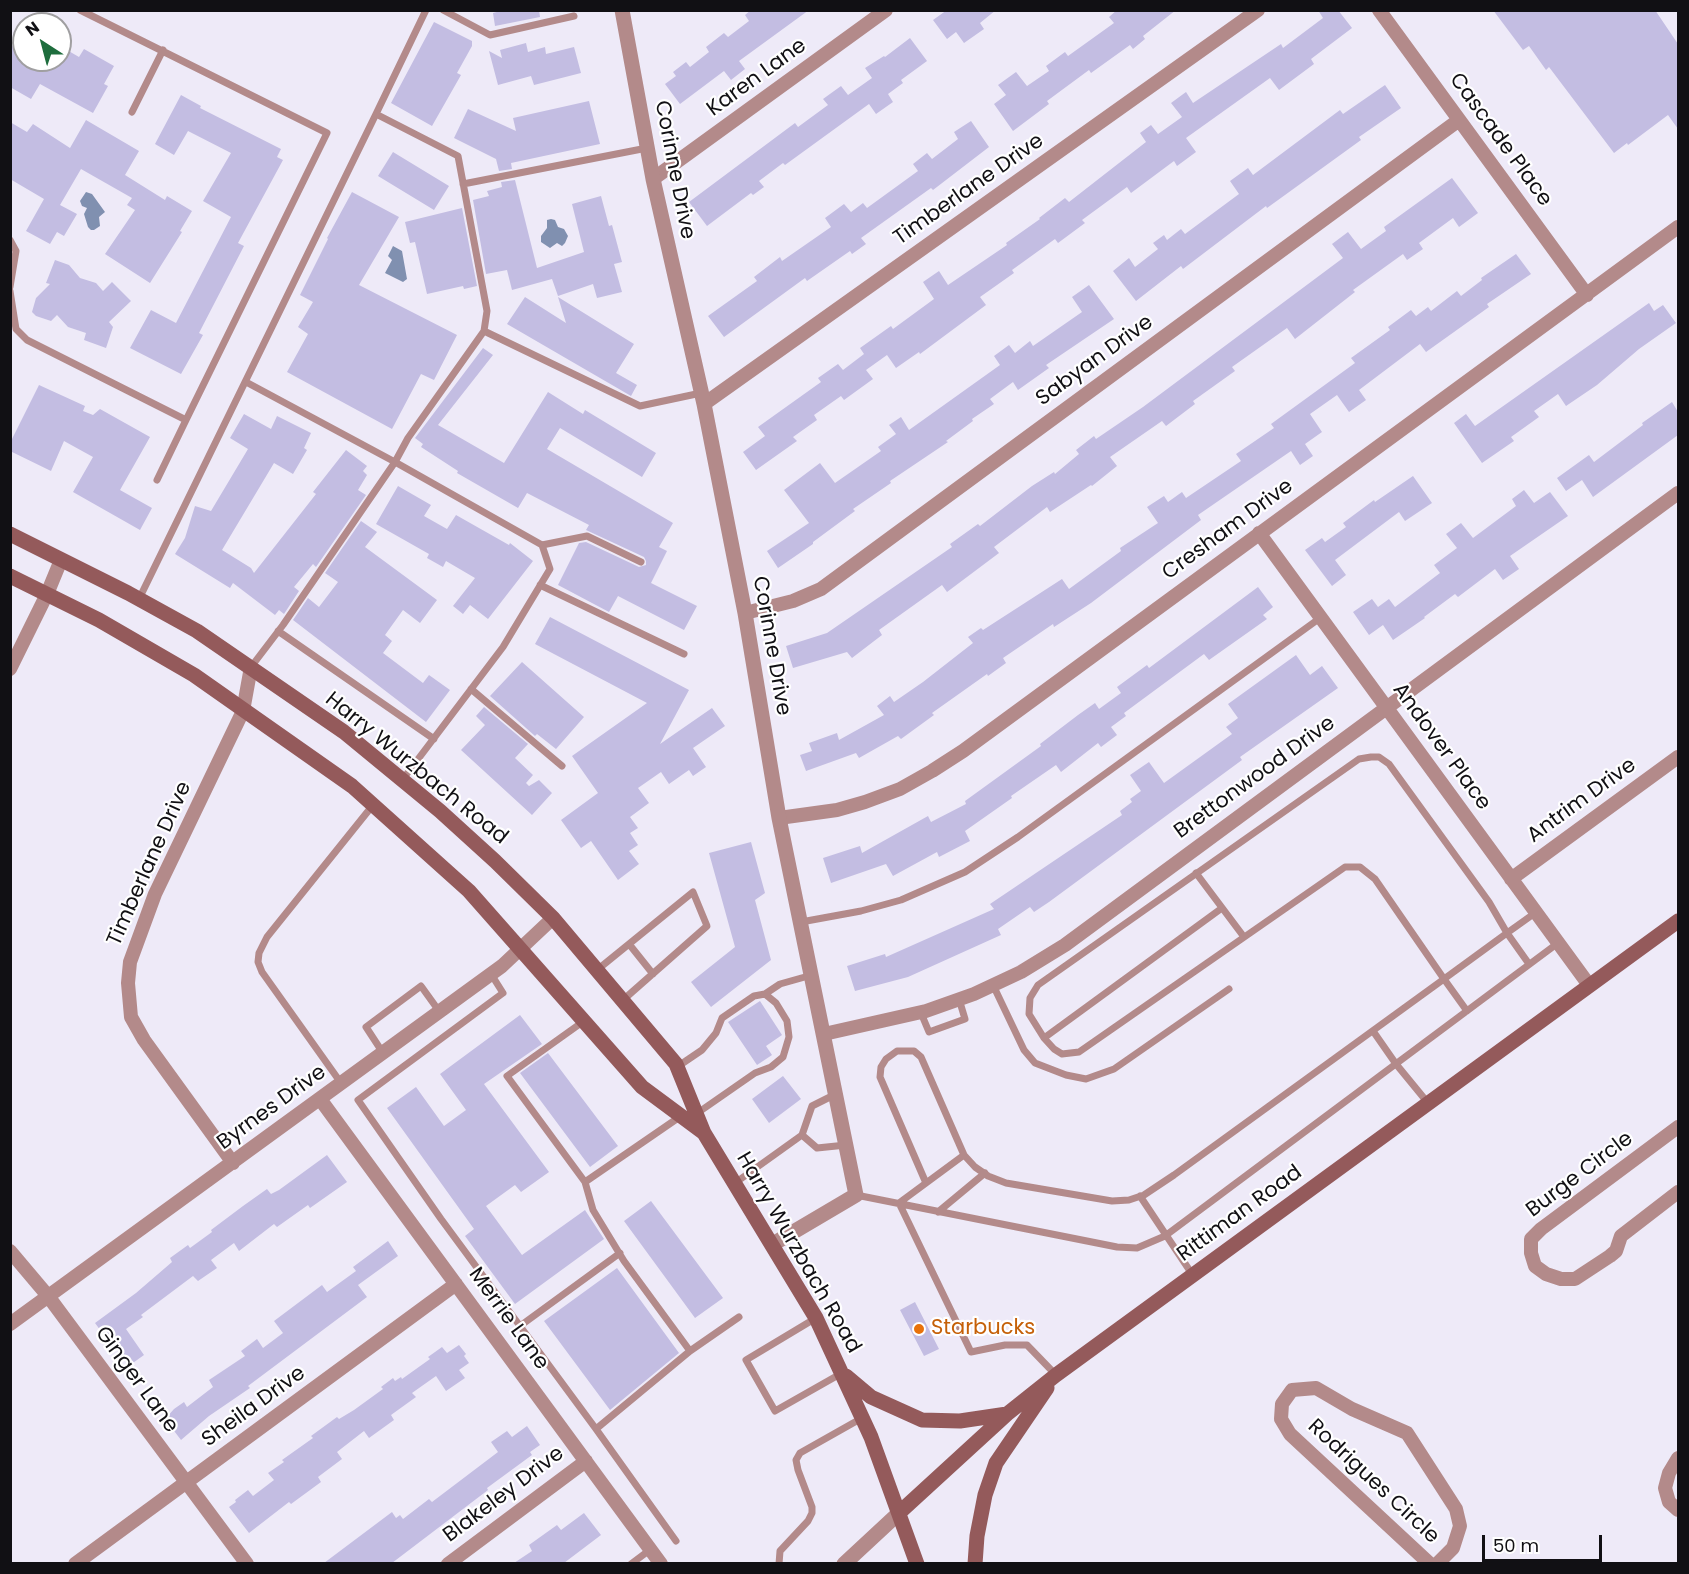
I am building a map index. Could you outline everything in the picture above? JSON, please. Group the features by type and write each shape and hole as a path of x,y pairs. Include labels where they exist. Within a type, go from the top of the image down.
{"main road":[{"name":"Harry Wurzbach Road","path":"10,534 197,631 344,732 403,779 495,861 553,918 623,1000 677,1067 689,1115"},
{"name":"Harry Wurzbach Road","path":"10,576 99,620 194,675 352,786 469,891 642,1087 689,1115 704,1133 816,1318 862,1418 900,1512 917,1563"},
{"name":"Rittiman Road","path":"900,1512 1007,1414 1056,1375 1678,921"},
{"path":"843,1373 871,1397 922,1420 960,1421 1007,1414"},
{"path":"975,1563 977,1536 985,1495 996,1463 1056,1375"}],"street":[{"name":"Corinne Drive","path":"622,10 653,179 702,399 745,613 779,818 856,1195"},
{"name":"Karen Lane","path":"653,179 886,10"},
{"name":"Timberlane Drive","path":"702,399 1258,10"},
{"name":"Cascade Place","path":"1379,10 1587,295"},
{"name":"Sabyan Drive","path":"745,613 793,601 821,589 1459,120"},
{"name":"Cresham Drive","path":"779,818 837,810 865,802 900,789 963,751 1678,227"},
{"name":"Brettonwood Drive","path":"824,1034 921,1013 959,999 1021,972 1065,945 1678,493"},
{"name":"Andover Place","path":"1259,533 1588,985"},
{"path":"10,669 61,560"},
{"name":"Timberlane Drive","path":"233,1162 144,1040 132,1017 128,983 130,962 155,894 243,711 251,667"},
{"name":"Antrim Drive","path":"1511,879 1678,757"},
{"name":"Byrnes Drive","path":"10,1324 490,974 553,918"},
{"name":"Merrie Lane","path":"320,1099 661,1563"},
{"name":"Burge Circle","path":"1678,1127 1541,1229 1531,1239 1531,1253 1535,1266 1546,1274 1561,1279 1575,1279 1616,1251 1621,1236 1678,1192"},
{"path":"773,1244 856,1195"},
{"name":"Ginger Lane","path":"10,1251 48,1296 247,1563"},
{"name":"Sheila Drive","path":"75,1563 456,1284"},
{"name":"Rodrigues Circle","path":"1430,1563 1290,1434 1281,1419 1282,1404 1292,1390 1316,1388 1352,1408 1407,1433 1456,1509 1460,1526 1453,1548 1437,1563"},
{"path":"1678,1458 1669,1473 1665,1488 1669,1502 1678,1510"},
{"name":"Blakeley Drive","path":"448,1563 586,1461"},
{"name":"Rittiman Road","path":"844,1563 900,1512"}],"lane":[{"path":"80,10 327,133 157,480"},
{"path":"139,599 426,10"},
{"path":"443,10 490,35 574,16"},
{"path":"132,112 163,50"},
{"path":"251,667 484,331 487,311 458,156 376,114"},
{"path":"464,184 647,147"},
{"path":"10,240 16,250 10,289 16,329 27,340 186,420"},
{"path":"484,331 640,406 702,399"},
{"path":"246,382 542,545 586,536 641,562"},
{"path":"403,779 502,647 550,569 542,545"},
{"path":"540,585 684,654"},
{"path":"801,922 861,911 901,900 966,873 1320,618"},
{"path":"280,628 434,739"},
{"path":"471,689 562,766"},
{"path":"1467,1011 1375,879 1360,867 1345,867 1079,1052 1062,1054 1044,1038 1029,1014 1030,998 1038,985 1359,759 1379,757 1389,764 1489,902 1529,964"},
{"path":"341,1083 262,972 258,962 259,953 267,937 373,805"},
{"path":"1196,873 1244,937"},
{"path":"597,970 693,892 707,926 623,1000"},
{"path":"1044,1038 1222,908"},
{"path":"926,1183 880,1077 881,1067 886,1059 897,1051 914,1052 921,1057 964,1155 975,1167 1006,1183 1112,1202 1129,1200 1140,1196 1184,1168 1535,913"},
{"path":"856,1195 1117,1247 1137,1248 1166,1236 1558,943"},
{"path":"629,944 653,974"},
{"path":"490,974 503,993 358,1100 676,1541"},
{"path":"677,1067 702,1050 716,1033 722,1018 754,996 765,994 780,984 812,975"},
{"path":"993,985 1024,1050 1035,1063 1066,1075 1086,1079 1114,1069 1229,988"},
{"path":"382,1053 366,1027 421,986 439,1011"},
{"path":"585,1182 755,1073 771,1067 783,1057 789,1037 787,1021 776,1003 765,994"},
{"path":"921,1013 929,1032 965,1018 959,999"},
{"path":"585,1021 507,1076 585,1182 593,1210 620,1253 690,1351"},
{"path":"1373,1031 1428,1103"},
{"path":"735,1183 802,1135 812,1106 836,1094"},
{"path":"802,1135 817,1148 846,1145"},
{"path":"899,1203 964,1155"},
{"path":"938,1212 985,1173"},
{"path":"1140,1196 1192,1274"},
{"path":"899,1203 971,1352 1005,1345 1027,1345 1056,1375"},
{"path":"520,1326 620,1253"},
{"path":"596,1429 690,1351 740,1317"},
{"path":"816,1318 746,1360 775,1411 843,1373"},
{"path":"778,1563 780,1551 808,1521 812,1513 812,1506 796,1460 800,1453 862,1418"},
{"path":"631,1563 651,1549"}],"water":[{"path":"86,192 92,194 105,212 99,217 100,226 94,230 88,227 84,214 87,208 82,206 80,201"},
{"path":"547,220 555,220 558,227 564,229 568,236 562,246 557,243 550,248 541,242 541,236 547,228"},
{"path":"393,246 402,251 407,279 403,282 385,273 392,260 388,256"}],"building":[{"path":"504,10 539,10 540,17 495,26 493,13"},
{"path":"751,10 809,10 739,61 745,69 731,80 724,71 680,104 665,84 676,76 673,72 686,62 690,67 709,52 706,47 724,33 728,37 749,21 745,15"},
{"path":"947,10 996,10 980,23 984,29 964,43 956,32 947,39 933,20"},
{"path":"1117,10 1176,10 1143,36 1145,39 1133,49 1130,45 1091,73 1089,70 1047,101 1049,104 1013,131 994,104 1006,95 998,85 1016,72 1027,86 1049,71 1046,66 1065,52 1068,56 1114,23 1109,17"},
{"path":"1318,10 1338,10 1352,28 1311,59 1314,64 1279,90 1270,78 1186,138 1196,152 1177,166 1174,161 1131,193 1127,187 1082,220 1085,223 1058,243 1055,239 1012,270 1014,273 980,297 986,305 920,354 919,352 896,368 887,355 866,370 873,379 844,400 841,396 814,415 817,420 793,437 797,441 756,470 743,452 765,436 758,427 821,382 818,378 838,364 843,370 864,354 860,348 891,326 893,329 934,299 923,282 939,271 948,285 1007,245 1006,243 1065,198 1069,202 1146,142 1140,133 1151,125 1158,134 1182,117 1171,103 1186,92 1193,103 1281,44 1283,48 1323,18"},
{"path":"1493,10 1655,10 1678,44 1678,129 1668,115 1614,153 1549,67 1546,70 1529,46 1523,50"},
{"path":"434,22 472,41 472,46 457,73 461,75 432,126 391,103"},
{"path":"910,38 927,61 901,80 903,83 888,94 893,102 876,114 869,104 785,165 783,163 759,181 764,187 753,195 751,193 707,226 689,202 795,123 798,127 828,105 823,99 841,86 848,95 872,78 865,68 885,57"},
{"path":"526,43 528,52 545,47 546,54 574,47 581,73 534,85 531,76 498,85 489,51 502,58 500,50"},
{"path":"12,47 12,72 72,72 72,53 79,57 84,49 114,66 104,84 108,86 93,113 40,84 31,99 10,87 10,50"},
{"path":"1385,85 1401,108 1359,137 1361,140 1267,208 1266,206 1183,269 1181,266 1136,301 1113,271 1129,258 1135,267 1158,249 1153,243 1164,235 1167,240 1181,229 1185,234 1239,194 1230,181 1248,168 1253,175 1340,110 1343,114"},
{"path":"181,95 201,106 200,108 281,149 277,157 283,160 238,243 244,246 199,333 203,335 181,374 130,348 151,310 176,323 231,217 203,201 231,153 188,131 174,155 155,144"},
{"path":"589,101 600,144 511,163 512,169 499,171 496,159 454,138 468,109 516,131 513,118"},
{"path":"86,120 139,151 125,175 165,200 167,196 192,211 180,231 182,232 150,283 105,254 135,210 127,205 132,198 81,169 60,205 77,214 64,236 57,232 50,244 26,231 44,199 10,179 10,122 27,132 33,124 70,148"},
{"path":"971,121 989,147 933,190 931,188 861,238 866,244 852,254 850,251 807,281 805,278 724,337 708,316 757,281 754,277 780,257 782,261 831,227 825,218 844,204 851,212 863,203 867,208 918,171 913,164 927,153 932,159 958,139 954,132"},
{"path":"393,152 449,186 434,210 378,176"},
{"path":"1452,178 1478,213 1459,227 1453,218 1419,243 1423,249 1407,260 1403,254 1353,290 1355,292 1295,339 1287,328 1232,367 1235,371 1193,401 1195,404 1166,426 1162,421 1110,457 1117,466 1092,486 1050,512 1047,507 994,547 999,553 947,592 942,585 879,630 882,635 852,658 847,652 793,668 786,646 827,633 952,547 950,544 978,524 980,526 1032,486 1054,472 1055,474 1079,454 1076,450 1094,436 1096,439 1143,407 1343,258 1332,244 1348,232 1361,249 1386,231 1384,227"},
{"path":"515,180 537,268 584,252 572,204 601,196 622,262 614,264 622,292 597,298 593,284 558,296 552,279 512,290 507,270 486,274 473,200 489,196 487,191 502,187 501,182"},
{"path":"352,192 399,217 359,285 457,335 434,380 421,374 392,429 287,372 308,334 298,327 313,302 300,295"},
{"path":"462,208 477,286 464,289 463,286 427,294 415,242 410,243 405,222"},
{"path":"1516,254 1531,274 1487,304 1489,307 1426,352 1420,344 1359,390 1366,400 1349,412 1337,395 1310,414 1322,432 1305,444 1313,456 1300,465 1291,451 1198,515 1201,520 1091,603 1054,627 1053,624 1003,658 1006,663 932,713 934,715 901,739 898,736 859,758 856,753 806,771 800,755 812,751 809,743 837,733 839,740 884,715 877,706 890,696 894,702 923,682 973,643 968,637 981,628 983,630 1062,579 1069,589 1121,551 1120,548 1158,523 1147,507 1164,496 1168,502 1182,492 1186,498 1241,461 1236,454 1274,428 1271,424 1355,363 1351,358 1390,330 1388,327 1411,310 1416,316 1428,307 1431,311 1457,291 1461,296 1482,280 1481,278"},
{"path":"55,260 69,265 80,278 96,283 103,291 112,282 131,301 109,322 113,327 106,348 84,340 86,333 68,327 57,315 51,321 36,316 32,312 36,298 50,284 46,283"},
{"path":"1089,285 1114,319 1046,365 1049,368 1018,390 1013,382 990,399 994,404 972,419 973,421 946,441 948,442 890,481 891,483 853,509 855,511 813,544 778,568 767,551 809,523 784,490 820,463 835,483 881,451 878,447 896,434 889,425 901,417 909,430 1000,365 994,356 1009,345 1015,353 1030,341 1033,346 1082,312 1072,297"},
{"path":"525,297 566,323 558,297 634,344 616,373 637,385 631,396 507,324"},
{"path":"1649,303 1654,311 1663,305 1676,323 1639,349 1597,385 1566,406 1558,394 1534,411 1539,417 1511,437 1514,441 1482,463 1454,423 1466,414 1475,426"},
{"path":"483,348 493,355 438,425 504,463 548,392 583,414 585,410 656,453 642,477 560,428 547,449 673,523 659,547 667,551 651,583 697,606 684,630 618,596 609,612 558,585 579,543 586,542 639,567 646,565 644,557 586,530 589,525 527,493 518,508 457,473 458,471 421,447 423,444 415,438"},
{"path":"39,385 85,406 83,411 93,415 100,409 150,437 120,490 152,508 140,530 73,492 93,457 64,441 51,471 10,451 10,443"},
{"path":"1672,402 1678,412 1678,435 1593,497 1582,480 1566,491 1557,478 1589,455 1594,462"},
{"path":"244,414 271,429 277,416 311,433 304,448 307,450 293,474 274,463 222,550 251,568 254,573 316,494 313,492 346,450 367,466 363,471 367,475 358,490 366,495 316,567 313,564 294,587 299,591 284,614 279,610 275,615 233,583 230,588 175,554 185,538 195,506 211,511 248,449 230,438"},
{"path":"1413,476 1432,503 1405,521 1399,512 1335,560 1346,575 1332,586 1305,550 1322,538 1325,542 1346,527 1343,523 1374,500 1375,502"},
{"path":"398,486 431,505 424,516 447,529 456,515 509,545 510,543 533,561 488,619 470,605 463,614 453,606 475,578 446,561 443,567 427,558 429,554 376,524"},
{"path":"1524,490 1534,503 1550,492 1568,516 1510,556 1519,569 1503,580 1495,569 1458,597 1455,594 1393,640 1383,625 1369,635 1353,612 1372,599 1378,607 1389,599 1395,607 1440,573 1434,565 1457,548 1446,534 1461,523 1473,538 1516,506 1512,499"},
{"path":"361,521 377,532 365,547 437,600 420,623 403,610 385,635 392,641 383,653 423,683 429,675 450,690 426,722 293,620 308,598 319,607 338,582 325,573"},
{"path":"1258,587 1273,607 1263,615 1267,619 1209,660 1204,654 1124,713 1126,716 1111,727 1117,735 1101,747 1098,743 1061,772 1056,765 1011,796 1012,798 965,831 970,841 939,857 937,852 893,876 886,864 831,883 823,858 860,846 862,853 928,816 931,822 966,804 965,801 1041,746 1040,744 1078,715 1095,703 1099,709 1121,693 1117,687 1147,665 1149,668"},
{"path":"550,617 689,690 660,744 712,708 725,726 693,748 706,767 693,776 689,770 669,784 661,772 638,788 649,803 630,817 638,828 630,833 638,845 629,851 639,864 618,880 591,841 581,848 561,820 598,793 572,756 647,703 535,644"},
{"path":"1296,655 1310,675 1322,666 1338,688 1240,757 1242,760 1049,902 1034,912 1030,907 998,929 1001,935 908,977 855,991 847,966 885,954 886,957 994,909 990,904 1122,815 1120,811 1141,791 1130,775 1149,762 1164,783 1232,734 1226,727 1238,718 1228,704"},
{"path":"522,662 584,717 556,749 537,734 535,736 490,696"},
{"path":"484,707 528,744 515,758 533,775 526,783 529,786 539,780 552,793 532,815 461,750 485,725 476,716"},
{"path":"751,842 765,893 755,900 771,960 711,1007 691,982 735,947 709,853"},
{"path":"760,1001 782,1035 766,1046 772,1055 757,1065 728,1022"},
{"path":"520,1015 542,1044 484,1084 549,1172 521,1192 515,1185 486,1206 522,1255 585,1210 604,1239 515,1304 465,1236 474,1229 387,1108 416,1087 444,1126 466,1110 440,1074"},
{"path":"548,1053 618,1146 590,1167 520,1073"},
{"path":"783,1076 801,1099 769,1123 752,1099"},
{"path":"327,1155 347,1182 310,1208 308,1205 277,1227 274,1224 239,1251 234,1243 211,1260 217,1268 198,1281 193,1276 141,1315 143,1317 126,1329 144,1355 130,1365 112,1340 109,1342 95,1323 136,1293 172,1262 170,1258 188,1245 190,1248 267,1189 271,1194 279,1190"},
{"path":"651,1201 723,1298 695,1318 624,1221"},
{"path":"388,1241 398,1256 358,1285 367,1297 248,1386 250,1388 209,1416 181,1440 165,1419 174,1409 184,1402 187,1407 213,1387 209,1380 245,1356 241,1351 257,1339 263,1348 283,1333 274,1321 322,1285 327,1292 356,1271 353,1267"},
{"path":"617,1268 679,1353 610,1410 544,1321"},
{"name":"Starbucks","path":"915,1302 939,1349 924,1356 900,1310"},
{"path":"459,1345 469,1363 459,1370 465,1378 446,1391 436,1376 412,1393 416,1397 391,1415 394,1420 369,1438 364,1431 337,1452 342,1459 318,1477 321,1482 291,1504 289,1502 249,1533 229,1507 236,1502 235,1500 248,1490 253,1496 274,1480 268,1473 284,1462 282,1460 337,1417 339,1419 354,1410 383,1389 381,1387 393,1378 395,1381 401,1377 402,1379 430,1359 428,1357 442,1347 447,1353"},
{"path":"527,1426 540,1445 530,1452 532,1455 392,1563 324,1563 392,1512 396,1518 400,1515 403,1519 429,1499 432,1502 498,1452 491,1442 507,1431 512,1437"},
{"path":"584,1513 601,1535 564,1563 514,1563 532,1551 529,1545 557,1525 561,1530"}],"place":[{"name":"Starbucks","path":"919,1329"}]}
